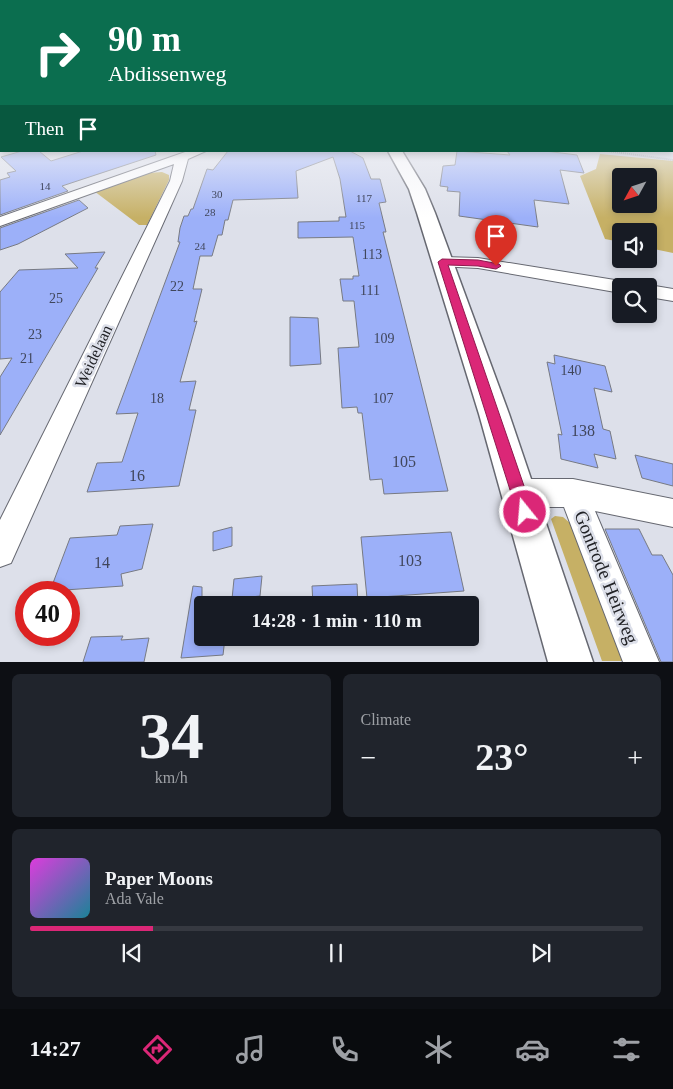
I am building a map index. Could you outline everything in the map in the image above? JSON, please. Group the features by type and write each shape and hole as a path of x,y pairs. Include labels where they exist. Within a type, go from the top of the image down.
{"street":[{"path":"0,222 186,157"},
{"name":"Weidelaan","path":"0,552 176,181 190,157"},
{"path":"398,157 417,189 442,262 519,493 571,662"},
{"path":"442,262 478,263 612,285"},
{"path":"657,293 673,296"},
{"path":"519,493 573,493 673,513"},
{"name":"Gontrode Heirweg","path":"573,493 641,662"}],"path":[{"path":"650,157 673,160"}],"shaded area":[{"path":"599,157 630,157 673,161 673,253 657,250 657,223 612,223 612,240 605,239 580,176 596,169"},
{"path":"162,172 169,175 169,180 147,225 139,225 94,191 149,173"},
{"path":"555,516 563,517 570,523 623,661 602,661 551,519"}],"building":[{"path":"1,157 46,157 51,161 64,157 150,157 62,186 68,191 0,215 0,180 10,177 7,173 16,171"},
{"path":"223,157 361,157 371,179 380,179 386,202 379,203 386,232 383,232 448,491 384,494 382,479 370,480 362,413 358,413 357,407 342,408 338,348 359,347 354,301 343,301 340,279 353,279 353,276 359,276 353,237 298,238 298,222 339,221 339,217 346,217 340,179 333,157 296,171 298,198 233,200 228,220 225,220 222,235 218,235 212,256 200,256 193,289 202,289 194,322 197,321 180,382 196,381 189,410 196,410 179,486 87,492 97,463 122,462 138,413 116,414 180,242 178,242 180,228 184,216 188,216 191,209 193,209 207,169 213,170"},
{"path":"456,157 578,157 584,173 560,170 569,204 534,200 538,227 459,216 460,192 447,191 448,187 440,186 443,166 455,165"},
{"path":"79,200 88,208 18,244 0,250 0,228"},
{"path":"105,252 95,268 98,268 0,435 0,377 12,358 0,359 0,292 19,270 78,268 65,254"},
{"path":"290,317 318,318 321,364 290,366"},
{"path":"554,355 605,366 612,392 594,388 603,429 610,431 616,459 594,454 598,468 561,459 558,434 562,435 547,362 555,364"},
{"path":"635,455 673,464 673,486 642,478"},
{"path":"153,524 142,569 121,574 123,586 80,589 80,581 54,581 70,538 117,535 120,526"},
{"path":"232,527 232,546 213,551 213,532"},
{"path":"605,529 639,529 652,555 662,555 673,575 673,662 661,662"},
{"path":"451,532 464,591 367,596 361,537"},
{"path":"262,576 260,596 232,596 234,579"},
{"path":"357,584 358,596 313,596 312,586"},
{"path":"193,586 202,587 202,596 194,596 194,646 224,646 223,655 181,658"},
{"path":"123,636 121,640 149,638 144,662 83,662 91,637"}],"route":[{"path":"496,266 478,263 442,262 525,512"}]}
